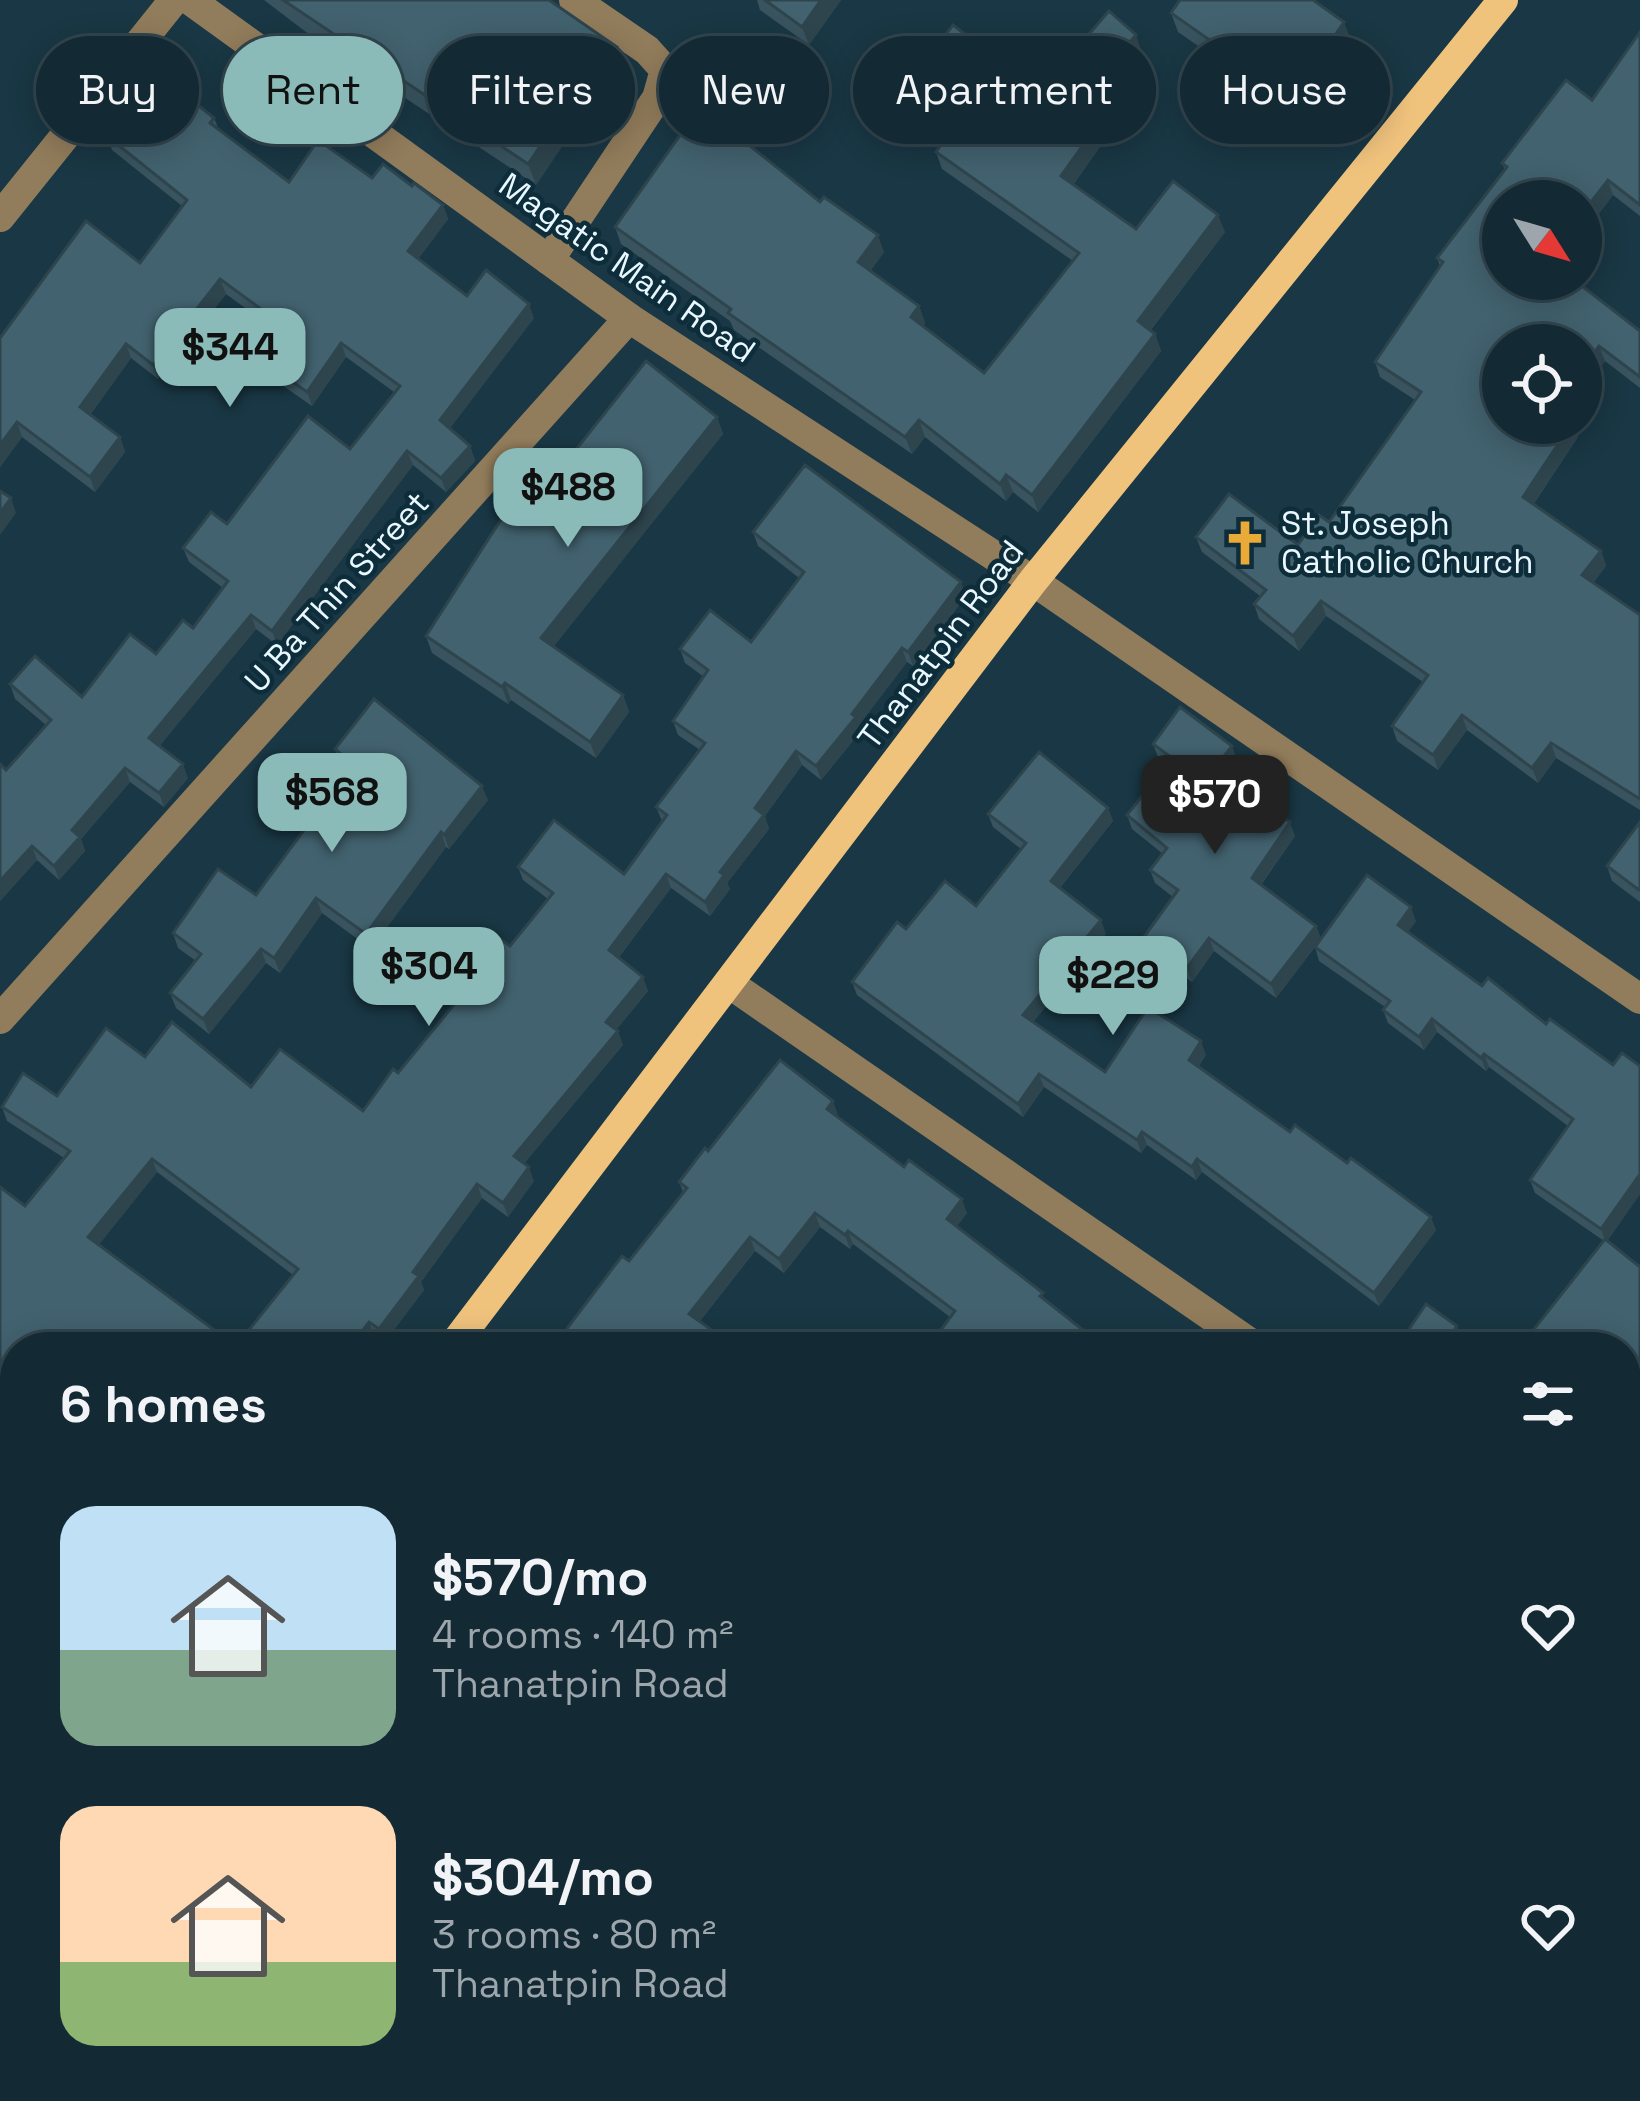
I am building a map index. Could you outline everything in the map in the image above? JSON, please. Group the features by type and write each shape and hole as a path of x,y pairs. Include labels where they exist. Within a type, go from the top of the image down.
{"main road":[{"name":"Thanatpin Road","path":"463,1332 1033,581 1503,0"}],"street":[{"path":"0,217 174,0"},
{"name":"Magatic Main Road","path":"190,0 629,318 1033,581 1640,999"},
{"path":"550,260 657,98 664,70 647,50 574,0"},
{"name":"U Ba Thin Street","path":"0,1019 629,318"},
{"path":"730,984 1234,1332"}],"building":[{"path":"283,0 549,0 601,36 427,36 427,96 403,80 403,36 337,36"},
{"path":"765,0 821,0 802,27"},
{"path":"1180,0 1313,0 1344,22 1334,36 1204,36 1171,13"},
{"path":"1109,11 1136,35 1135,36 1087,36"},
{"path":"953,25 967,36 944,36"},
{"path":"1640,32 1640,205 1608,180 1602,188 1602,180 1497,180 1507,167 1502,163 1566,80 1592,100"},
{"path":"199,106 214,118 210,123 223,133 223,144 238,144 289,182 315,144 324,144 372,178 383,164 443,205 408,251 467,296 486,270 529,304 440,420 470,446 441,478 407,451 272,631 251,615 149,738 183,764 159,793 125,768 72,830 80,837 54,866 32,846 0,881 0,764 6,770 51,720 10,684 35,656 82,697 130,634 156,654 183,620 193,628 228,581 183,548 211,512 227,524 308,416 350,449 400,386 341,343 307,392 260,359 284,326 220,279 153,365 126,344 80,407 120,437 90,477 17,422 0,445 0,338 86,221 140,263 187,200 117,144 199,144"},
{"path":"498,144 542,144 528,164"},
{"path":"674,144 748,144 820,202 824,197 878,235 858,262 919,306 911,317 984,373 1079,253 936,152 942,144 1084,144 1061,176 1136,229 1173,181 1218,215 1138,321 1155,334 1032,495 1006,475 1000,484 919,420 905,437 615,227"},
{"path":"1482,200 1482,300 1600,300 1640,331 1640,377 1602,348 1602,324 1482,324 1482,444 1558,444 1523,497 1601,551 1582,575 1640,615 1640,799 1551,743 1532,768 1462,715 1433,755 1392,726 1428,675 1321,601 1293,636 1254,604 1266,590 1196,537 1229,494 1298,545 1319,515 1329,522 1421,392 1375,362 1443,262 1437,258"},
{"path":"646,361 717,417 541,638 623,695 590,742 426,636 511,504 519,511 560,456 567,461"},
{"path":"805,465 961,582 908,652 902,648 816,766 796,751 755,808 764,815 720,872 724,875 705,902 666,874 609,950 643,977 606,1022 618,1031 514,1156 529,1167 503,1203 477,1184 413,1272 419,1276 379,1329 369,1322 361,1332 247,1332 298,1269 152,1159 88,1237 217,1332 0,1332 0,1187 25,1206 70,1151 2,1107 23,1073 57,1096 106,1028 145,1057 172,1022 251,1087 280,1049 363,1111 393,1069 398,1073 474,980 462,970 491,932 510,946 553,893 518,867 554,820 624,874 667,815 656,807 705,743 673,721 708,670 680,649 710,610 751,642 804,572 753,532"},
{"path":"0,491 11,498 0,513"},
{"path":"374,699 482,786 444,835 441,832 366,934 316,898 274,958 261,949 203,1019 170,993 201,954 173,933 218,869 256,895 353,764 335,749"},
{"path":"1180,707 1232,746 1214,769 1290,822 1252,878 1316,926 1271,984 1209,938 1187,968 1144,937 1178,890 1150,870 1167,848 1127,815 1172,758 1153,744"},
{"path":"1039,752 1108,808 1051,881 1101,920 1023,1015 1105,1072 1148,1007 1201,1041 1189,1060 1290,1132 1295,1125 1347,1163 1351,1158 1431,1217 1374,1293 1197,1159 1192,1167 1142,1132 1137,1140 1039,1074 1018,1104 852,982 897,922 906,929 945,881 976,906 1026,843 988,814"},
{"path":"1640,822 1640,890 1639,890 1607,866"},
{"path":"1367,875 1411,907 1398,925 1482,986 1488,978 1546,1024 1550,1019 1613,1065 1622,1053 1640,1066 1640,1174 1601,1229 1530,1180 1573,1119 1432,1019 1419,1037 1383,1010 1390,1001 1315,947"},
{"path":"780,1060 833,1101 827,1109 904,1167 909,1160 962,1199 947,1219 1086,1332 941,1332 955,1311 848,1231 845,1235 815,1213 779,1259 750,1237 689,1314 715,1332 564,1332 622,1256 629,1261 687,1188 679,1182 705,1148 708,1151"},
{"path":"1605,1239 1640,1267 1640,1332 1532,1332"},
{"path":"1426,1304 1457,1326 1453,1332 1407,1332"}],"place":[{"name":"St. Joseph Catholic Church","path":"1245,543"}]}
